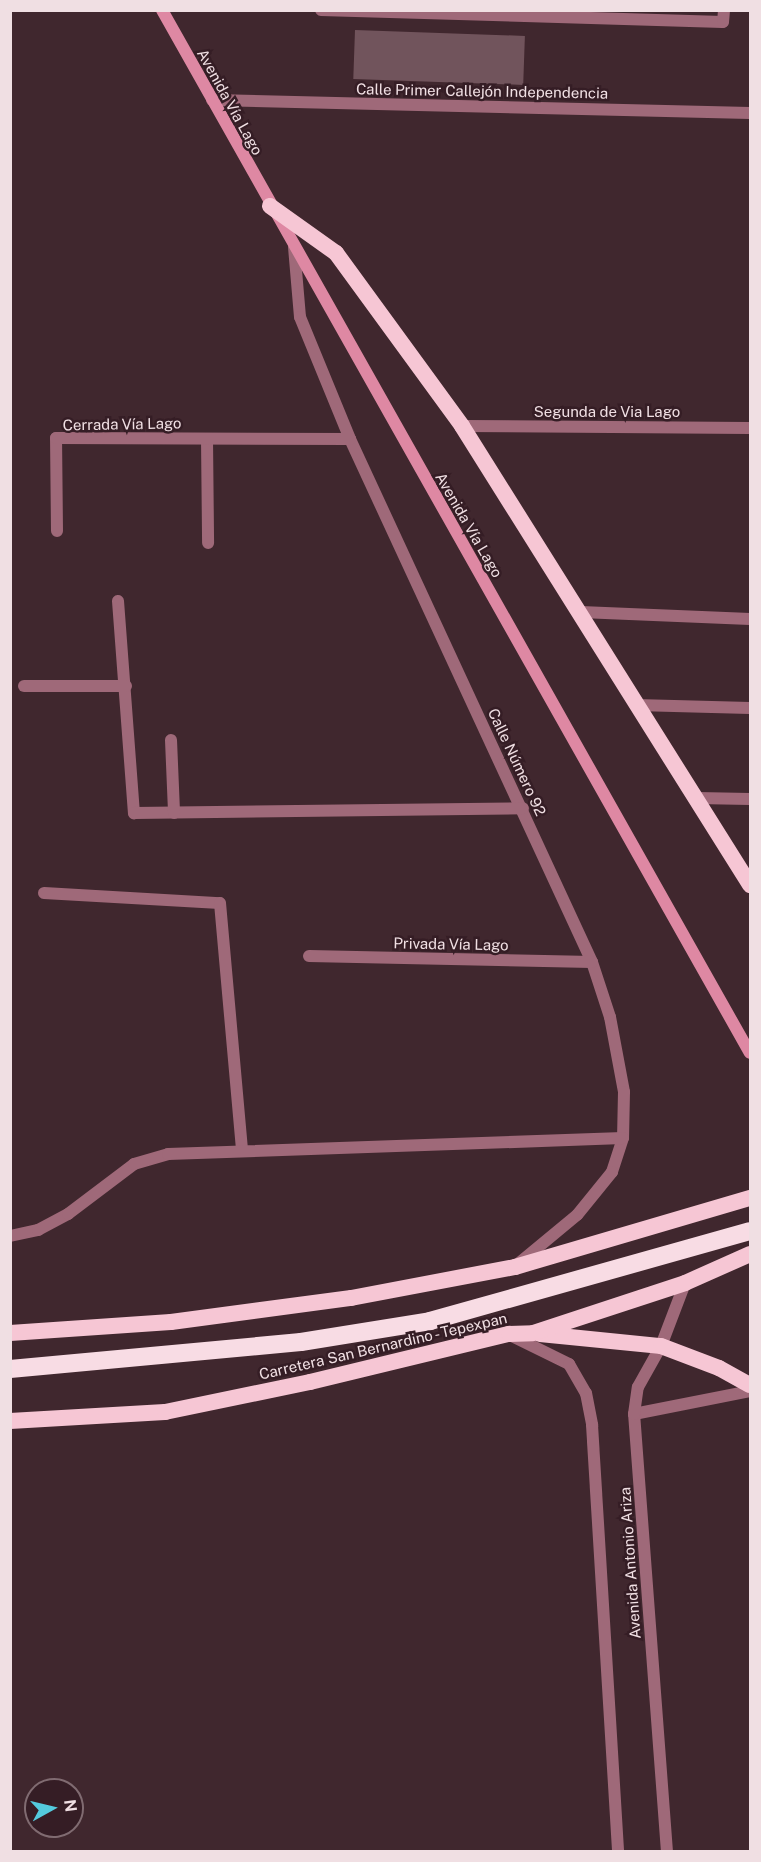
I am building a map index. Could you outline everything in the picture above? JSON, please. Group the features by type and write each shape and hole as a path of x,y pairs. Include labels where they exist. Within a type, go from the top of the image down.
{"highway":[{"path":"270,206 336,253 462,426 581,612 636,705 750,885"},
{"path":"10,1333 205,1318 351,1298 515,1267 750,1198"},
{"path":"10,1369 301,1342 430,1321 518,1299 750,1232"},
{"name":"Carretera San Bernardino - Tepexpan","path":"10,1421 165,1412 310,1382 508,1334 533,1333 685,1283 750,1254"},
{"path":"533,1333 661,1346 720,1368 750,1385"}],"main road":[{"name":"Avenida Vía Lago","path":"162,10 270,206 750,1053"}],"street":[{"path":"321,10 723,22 724,10"},
{"name":"Calle Primer Callejón Independencia","path":"212,100 750,113"},
{"name":"Calle Número 92","path":"294,247 300,317 350,439 523,808 592,963 610,1017 624,1092 623,1138 612,1172 577,1215 515,1267"},
{"name":"Segunda de Via Lago","path":"462,426 750,428"},
{"name":"Cerrada Vía Lago","path":"57,531 56,438 350,439"},
{"path":"207,439 208,543"},
{"path":"118,601 134,813 523,808"},
{"path":"581,612 750,619"},
{"path":"24,686 126,686"},
{"path":"636,705 750,708"},
{"path":"171,740 174,813"},
{"path":"697,798 750,799"},
{"path":"44,893 220,903 242,1149"},
{"name":"Privada Vía Lago","path":"309,956 592,963"},
{"path":"10,1236 38,1230 68,1214 134,1164 168,1154 242,1149 623,1138"},
{"name":"Avenida Antonio Ariza","path":"667,1851 634,1413 638,1387 661,1346 685,1283"},
{"name":"Avenida Antonio Ariza","path":"508,1334 569,1364 586,1393 592,1425 618,1851"},
{"path":"634,1413 750,1391"}],"building":[{"path":"355,30 525,36 523,85 353,79"}]}
